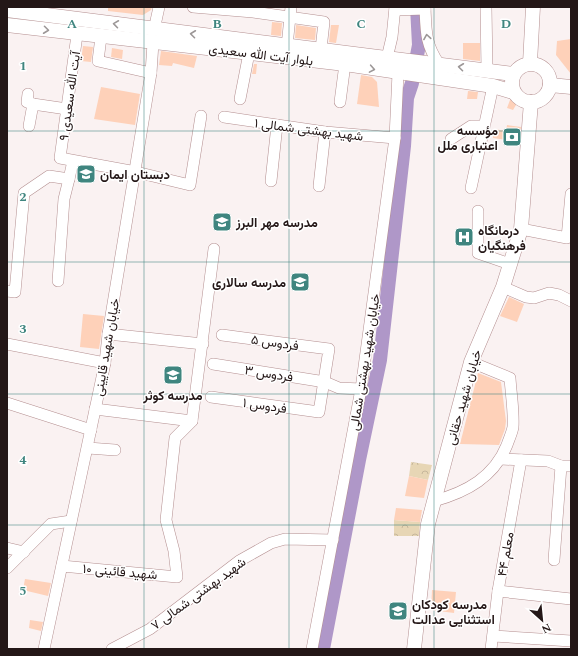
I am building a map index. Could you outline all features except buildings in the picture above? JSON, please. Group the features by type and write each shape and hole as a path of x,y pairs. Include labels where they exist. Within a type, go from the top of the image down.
{"main road":[{"path":"530,63 534,7"},
{"name":"بلوار آیت الله سعیدی","path":"7,10 35,10 154,36 249,53 345,64 493,86 513,92"},
{"name":"بلوار آیت الله سعیدی","path":"7,26 101,37 154,36 321,49 513,74"},
{"path":"530,63 545,69 548,74 550,85 542,99 531,102 521,100 513,92 511,86 513,74 520,66 530,63"},
{"path":"550,85 571,88"},
{"name":"خیابان شهید حقانی","path":"414,649 428,524 471,362 503,287 521,229 531,102"}],"street":[{"name":"خیابان شهید قایینی","path":"44,649 105,363 108,334 136,172 159,7"},
{"path":"193,7 290,12 324,22 321,49"},
{"path":"486,7 487,70"},
{"path":"387,58 395,9 425,8 426,37 430,52 439,64"},
{"path":"287,46 290,12"},
{"name":"آیت الله سعیدی ۹","path":"73,161 60,158 78,35"},
{"path":"101,37 98,61 151,73"},
{"path":"240,100 249,53"},
{"path":"340,102 345,64"},
{"name":"خیابان شهید بهشتی شمالی","path":"312,649 361,389 395,138 398,73"},
{"path":"471,188 493,86"},
{"path":"29,126 30,99 67,109"},
{"path":"58,281 64,199 73,161 136,172 190,185 201,116"},
{"name":"شهید بهشتی شمالی ۱","path":"224,117 325,132 395,138"},
{"path":"271,181 277,126"},
{"path":"451,139 471,126 485,126"},
{"path":"319,186 325,132"},
{"path":"7,291 15,292 24,193 49,176 69,179"},
{"path":"521,229 567,238 571,194"},
{"path":"478,211 478,253 510,264"},
{"path":"95,409 192,421 214,249"},
{"path":"503,287 526,297 534,298 549,293 559,295 571,301"},
{"path":"108,334 203,344"},
{"name":"فردوس ۵","path":"222,335 329,349 325,382"},
{"path":"7,344 105,363"},
{"path":"434,501 453,496 472,486 493,469 501,459 513,428 510,378 471,362"},
{"name":"فردوس ۳","path":"213,364 325,382 339,388 361,389"},
{"name":"فردوس ۱","path":"211,398 319,412 325,382"},
{"path":"7,403 91,430"},
{"name":"شهید قائینی ۱۰","path":"62,566 177,577 174,551 166,520 175,438 192,421"},
{"path":"88,448 115,450"},
{"path":"501,459 548,461 566,466 554,560"},
{"name":"معلم ۴۴","path":"491,649 498,591 521,460"},
{"path":"7,568 51,524 71,521"},
{"name":"شهید بهشتی شمالی ۷","path":"112,649 150,629 239,561 271,543 285,539 333,540"},
{"path":"7,548 24,552"},
{"path":"498,591 571,599"},
{"path":"493,636 571,641"}],"green space":[{"path":"411,462 432,465 428,480 409,476"},
{"path":"394,520 420,522 419,536 394,536"}],"waterway":[{"path":"414,71 419,45 417,7"},
{"path":"323,649 359,460 380,360 404,146 407,98 412,83"}],"place":[{"name":"مؤسسه اعتباری ملل","path":"512,137"},
{"name":"دبستان ایمان","path":"86,174"},
{"name":"مدرسه مهر البرز","path":"222,222"},
{"name":"درمانگاه فرهنگیان","path":"464,237"},
{"name":"مدرسه سالاری","path":"300,282"},
{"name":"مدرسه کوثر","path":"173,375"},
{"name":"مدرسه کودکان استثنایی عدالت","path":"398,611"}]}
